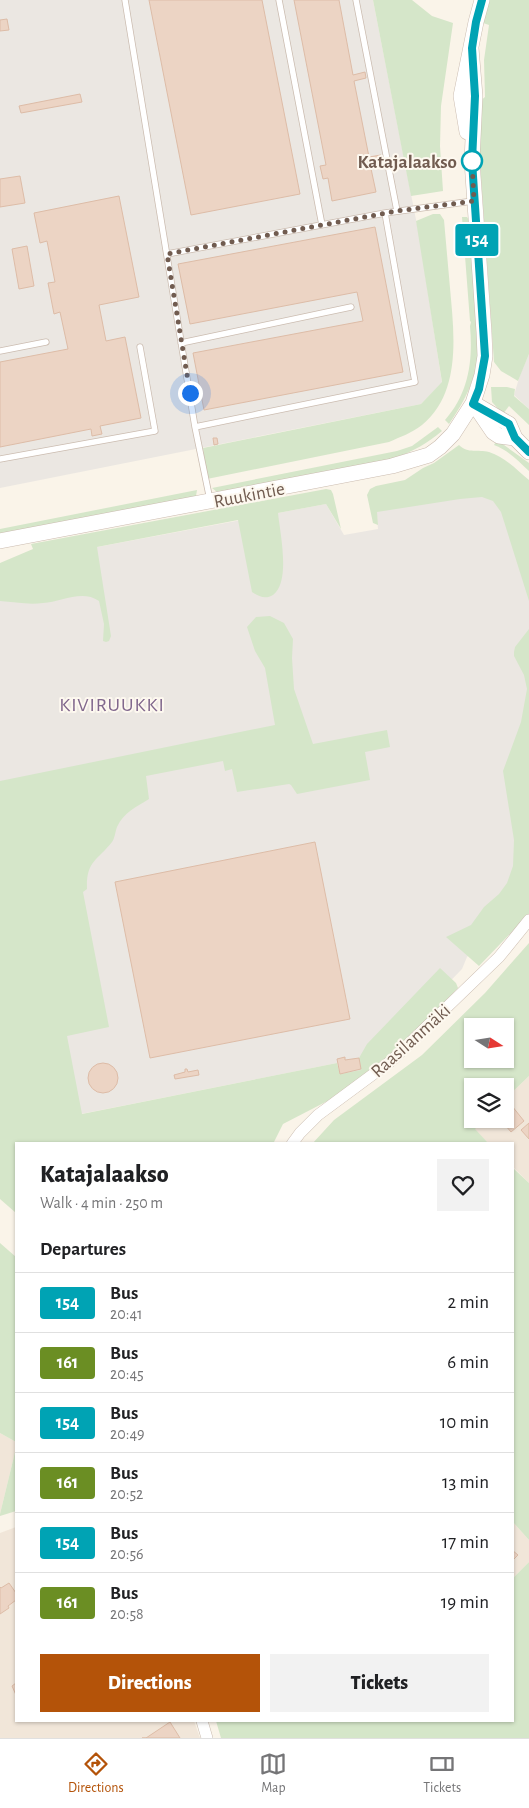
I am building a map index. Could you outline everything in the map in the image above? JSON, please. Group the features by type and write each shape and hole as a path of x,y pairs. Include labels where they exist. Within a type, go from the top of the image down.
{"street":[{"name":"Ruukintie","path":"0,541 210,502 414,461 440,447 454,434 473,404 479,389 485,356 472,161 475,96 472,48 482,0"},
{"path":"473,404 493,432 499,436 515,438 529,452"},
{"name":"Raasilanmäki","path":"293,1142 318,1116 391,1061 499,957 525,928 529,920"},
{"path":"202,1722 207,1738"}],"lane":[{"path":"125,0 195,427 210,502"},
{"path":"279,0 322,225"},
{"path":"356,0 397,211"},
{"path":"167,254 397,211 474,201"},
{"path":"195,427 415,382 386,213"},
{"path":"182,343 352,307"},
{"path":"0,351 46,342"},
{"path":"0,459 155,432 140,347"}],"shaded area":[{"path":"0,0 373,0 419,235 442,383 421,404 0,488"},
{"path":"529,354 529,409 514,395"},
{"path":"501,469 529,535 529,891 467,957 462,969 363,1071 340,1074 337,1063 81,1114 0,1038 0,580 92,548 326,504 344,535 378,529 375,492"},
{"path":"529,1076 529,1183 514,1168 514,1142 487,1142 474,1129 514,1128 514,1090"},
{"path":"0,1433 15,1441 15,1452 0,1514"},
{"path":"514,1523 529,1540 529,1562 514,1577"},
{"path":"15,1527 15,1722 194,1722 200,1738 0,1738 0,1533"}],"green space":[{"path":"373,0 412,0 432,16 453,23 441,106 440,146 443,191 411,196"},
{"path":"490,0 529,0 529,354 518,381 501,371 494,362 478,134 479,102 485,97 484,60 489,25 483,23"},
{"path":"433,214 440,214 444,220 453,324 452,361 449,379 444,396 435,411 418,428 389,442 207,479 203,448 421,404 442,382 416,221"},
{"path":"462,217 467,217 471,223 479,351 469,389 449,424 445,420 453,410 464,387 468,376 471,351 471,322"},
{"path":"491,387 515,389 514,396 529,409 529,425 509,406 503,414 492,402"},
{"path":"438,427 442,431 437,435 408,453 396,458 217,492 212,488 397,451 412,446"},
{"path":"497,440 529,463 529,471 508,453 494,445"},
{"path":"459,445 462,448 473,451 485,451 495,454 529,480 529,601 501,512 493,501 482,497 460,499 377,512 378,525 373,523 367,495 370,489 405,480 434,463"},
{"path":"326,489 331,490 333,494 341,529 326,504 278,513 283,569 282,580 273,595 262,597 252,592 238,520 97,547 111,636 109,641 103,641 104,624 99,601 92,598 79,596 38,604 0,601 0,563 33,549 31,544"},
{"path":"197,490 196,496 193,497 0,535 0,529"},
{"path":"270,616 284,623 293,639 294,689 313,744 387,730 390,747 365,752 370,780 297,794 289,784 237,792 232,769 225,771 223,761 146,776 149,799 123,817 117,827 114,839 91,867 88,873 87,889 83,892 109,1027 67,1036 82,1114 337,1063 340,1074 361,1070 359,1058 367,1044 440,968 456,983 458,988 405,1043 341,1094 283,1124 274,1142 15,1142 15,1212 0,1199 0,781 275,725 265,668 255,651 247,627 256,617"},
{"path":"529,629 529,914 479,966 446,937 471,925 484,907 499,894 507,883 513,866 514,840 503,771 521,722 527,689 524,675 514,656 514,652 515,647"},
{"path":"529,943 529,1076 514,1090 514,1078 464,1078 464,1128 476,1128 487,1142 314,1142 334,1120 422,1055 485,993"},
{"path":"514,1169 529,1183 529,1540 514,1523"},
{"path":"0,1243 15,1256 15,1441 0,1433"},
{"path":"15,1452 15,1511 0,1516"},
{"path":"529,1562 529,1738 221,1738 216,1722 514,1722 514,1577"}],"building":[{"path":"149,0 262,0 300,194 191,215"},
{"path":"294,0 339,0 353,75 365,72 366,78 354,81 369,157 381,155 382,161 370,164 376,192 332,201 328,178 323,179 320,166 326,165"},
{"path":"7,19 9,30 0,31 0,20"},
{"path":"80,94 82,102 21,113 19,106"},
{"path":"20,176 25,203 0,207 0,179"},
{"path":"119,196 139,297 99,305 106,341 125,337 141,418 100,426 102,434 92,436 91,429 0,447 0,362 68,349 60,312 54,314 48,283 55,282 47,241 40,243 34,213"},
{"path":"375,227 403,372 204,410 193,353 363,321 357,292 190,324 178,264"},
{"path":"27,246 34,286 19,289 12,249"},
{"path":"213,438 217,438 218,444 214,445"},
{"path":"315,842 350,1019 150,1058 115,882"},
{"path":"345,1057 345,1060 359,1058 361,1069 340,1074 337,1059"},
{"path":"103,1063 114,1067 118,1078 114,1089 103,1093 92,1089 88,1078 92,1067"},
{"path":"185,1069 188,1072 198,1070 199,1075 175,1079 174,1075 185,1072"},
{"path":"514,1108 524,1121 511,1132 508,1128 514,1128"},
{"path":"529,1123 529,1139 521,1130"},
{"path":"9,1583 15,1592 15,1601 0,1614 0,1587"},
{"path":"170,1722 180,1738 146,1738"}],"bus line":[{"name":"154","path":"482,0 472,48 475,96 472,161 485,356 479,389 473,404 509,424 515,438 529,452"}],"place":[{"name":"Katajalaakso","path":"472,161"}],"district":[{"name":"KIVIRUUKKI","path":"112,704"}],"route":[{"path":"190,393 167,254 397,211 474,201 472,161"}]}
